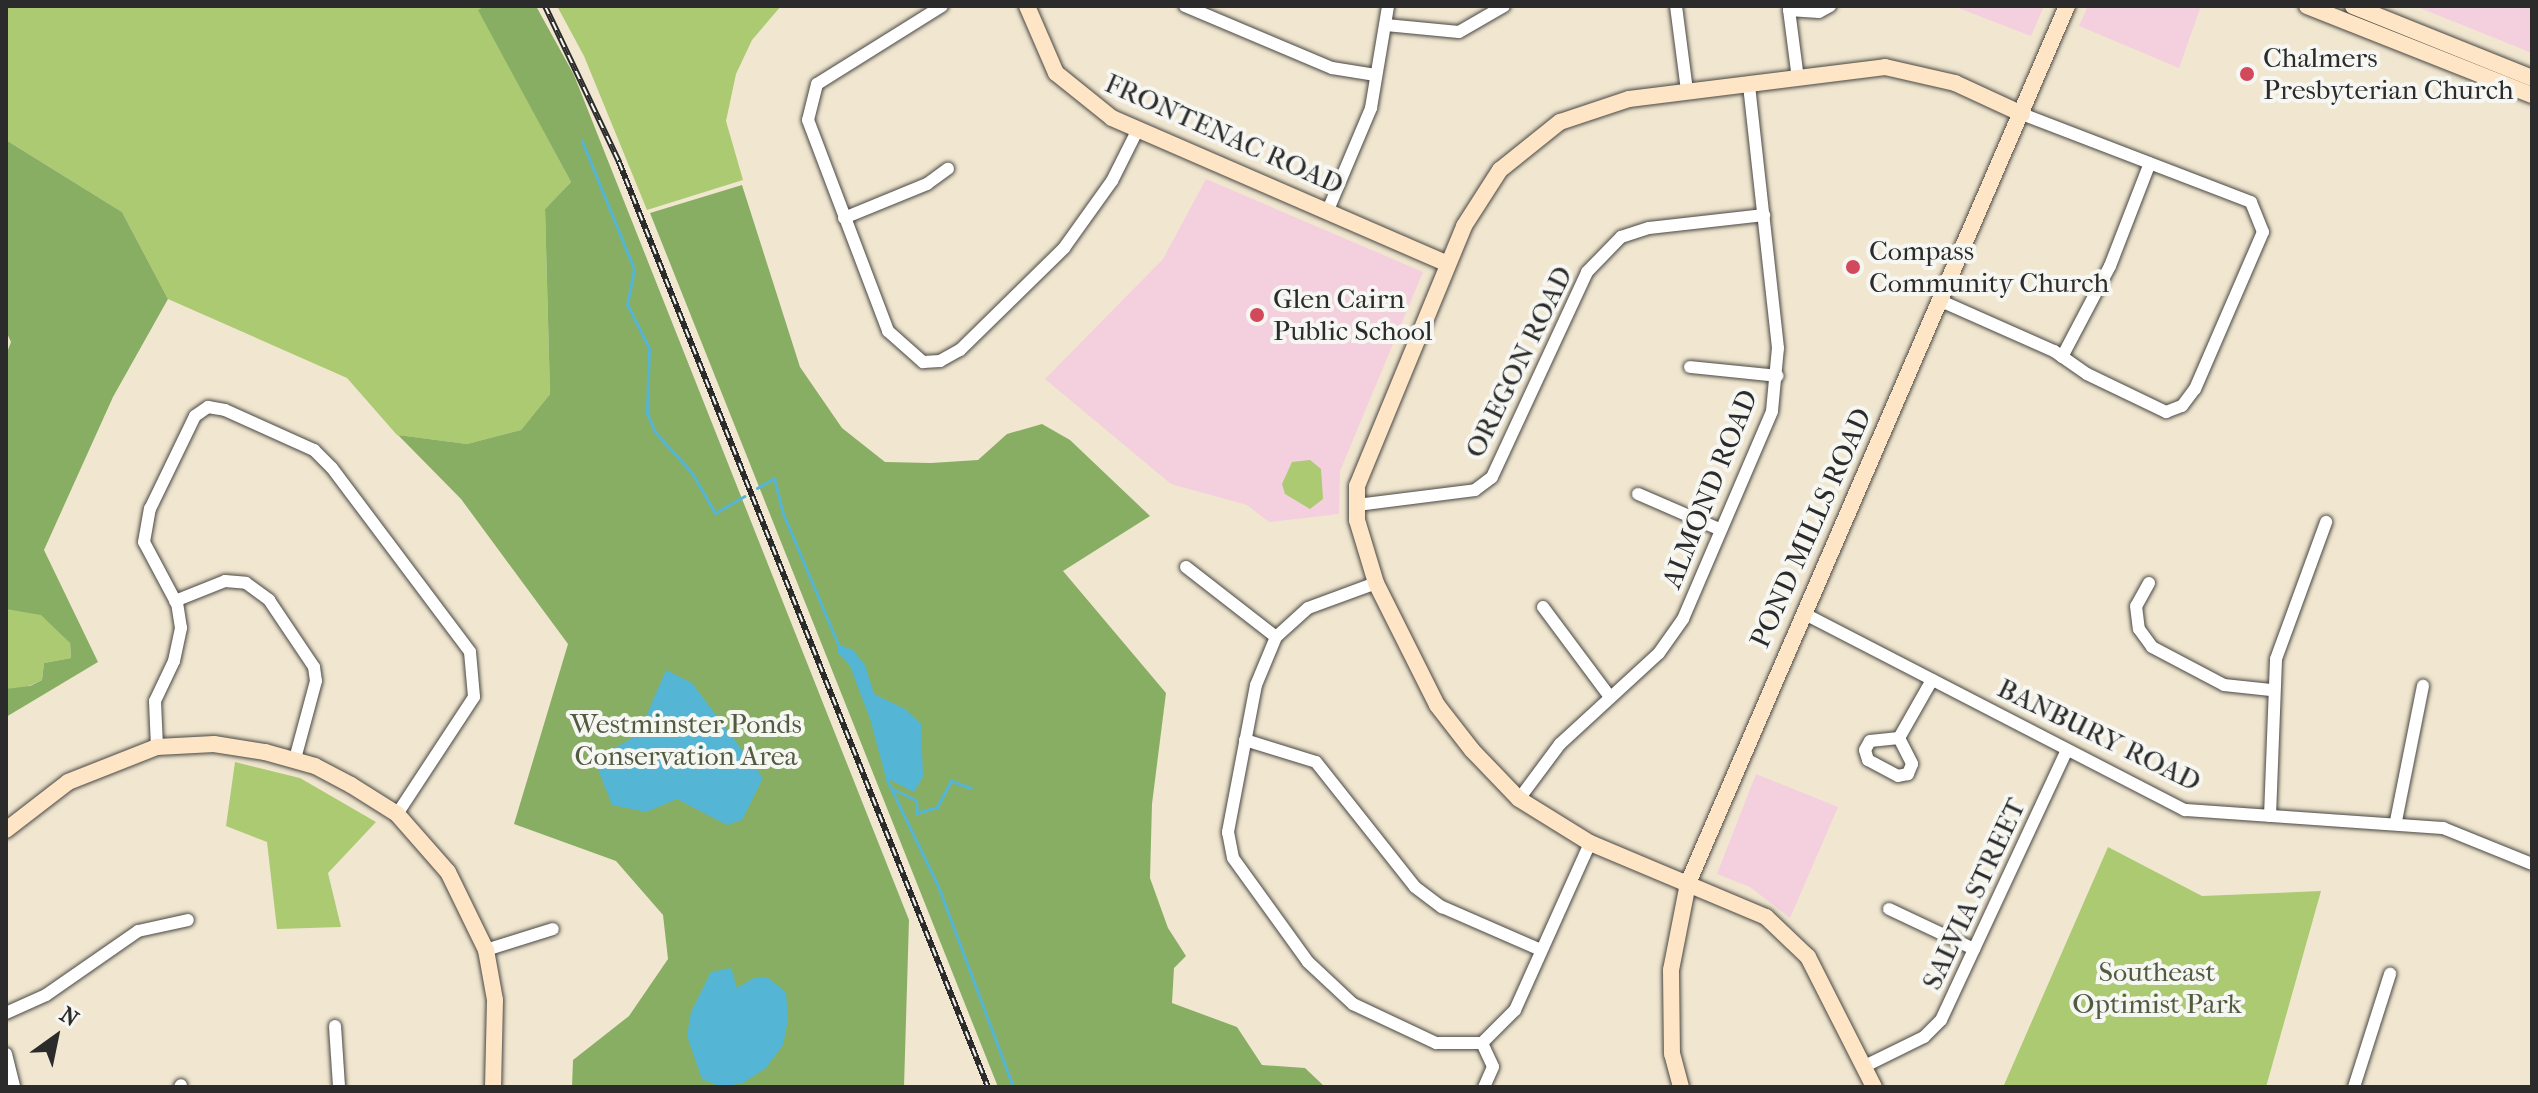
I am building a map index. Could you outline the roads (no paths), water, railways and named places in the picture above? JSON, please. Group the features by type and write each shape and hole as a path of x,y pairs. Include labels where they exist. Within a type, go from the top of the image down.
{"street":[{"path":"942,6 817,84 808,120 888,331 923,362 940,361 960,350 1064,248 1112,181 1138,129"},
{"name":"FRONTENAC ROAD","path":"1027,6 1056,73 1082,98 1138,129 1445,263"},
{"path":"1185,6 1332,68 1375,75"},
{"path":"1328,210 1371,108 1388,6"},
{"path":"1386,25 1459,32 1504,6"},
{"path":"1676,6 1687,91"},
{"path":"1798,79 1789,10 1819,12 1830,6"},
{"name":"POND MILLS ROAD","path":"1681,1087 1672,1054 1671,970 1688,883 2067,6"},
{"path":"2307,6 2532,95"},
{"path":"2353,6 2532,78"},
{"path":"1874,1087 1808,957 1766,917 1590,843 1519,799 1437,705 1364,553 1357,486 1445,263 1500,170 1560,122 1599,106 1687,91 1885,67 1913,70 2251,202 2262,220 2263,232 2195,389 2182,406 2166,412 2062,357 1941,301"},
{"name":"ALMOND ROAD","path":"1519,799 1560,744 1659,653 1683,619 1772,411 1778,376 1749,85"},
{"path":"2062,357 2110,266 2150,163"},
{"path":"844,218 927,184 948,169"},
{"name":"OREGON ROAD","path":"1357,505 1475,490 1492,477 1587,272 1621,237 1649,228 1764,215"},
{"path":"1690,367 1778,376"},
{"path":"157,747 155,701 174,661 181,628 175,601 144,542 150,509 195,416 208,407 225,410 314,450 470,652 475,674 474,697 459,725 397,814"},
{"path":"1638,494 1721,530"},
{"path":"2270,816 2271,690 2282,633 2326,522"},
{"path":"1186,567 1276,637"},
{"path":"175,601 225,581 246,583 269,600 314,667 314,692 295,759"},
{"path":"1376,583 1308,608 1276,637 1256,685 1245,740 1228,847 1308,962 1342,997 1395,1024 1436,1043 1482,1043 1515,1010 1590,843"},
{"path":"2149,583 2136,606 2139,629 2152,647 2224,685 2271,690"},
{"path":"1543,607 1610,697"},
{"name":"BANBURY ROAD","path":"1803,613 2185,810 2396,821 2443,828 2532,864"},
{"path":"1899,738 1932,680"},
{"path":"2396,821 2423,686"},
{"path":"1245,740 1316,762 1415,887 1442,907 1541,950"},
{"path":"6,830 68,782 157,747 214,744 295,759 397,814 448,872 486,950 495,1000 493,1087"},
{"name":"SALVIA STREET","path":"1865,1066 1924,1037 1941,1020 2067,750"},
{"path":"1889,909 1974,949"},
{"path":"6,1013 46,995 138,931 188,920"},
{"path":"486,950 553,929"},
{"path":"2354,1087 2390,974"},
{"path":"335,1026 339,1087"},
{"path":"1482,1043 1493,1067 1484,1087"},
{"path":"6,1054 14,1087"}],"water":[{"path":"838,644 853,650 865,665 874,694 905,709 921,724 923,777 914,792 886,778 870,719 850,666 838,653"},
{"path":"666,670 692,683 763,778 742,820 727,825 677,799 646,812 612,805 594,759 638,735"},
{"path":"731,968 737,988 754,978 768,978 786,992 788,1020 783,1045 766,1068 743,1083 721,1087 702,1079 687,1036 691,1012 711,972"}],"waterway":[{"path":"582,141 634,269 627,304 649,348 647,413 655,432 692,473 715,513 745,496"},
{"path":"757,488 774,478 782,511 838,644"},
{"path":"886,778 938,886 1013,1087"},
{"path":"891,788 916,800 917,813 937,807 951,781 971,788"}],"railway":[{"path":"545,6 619,162 988,1087"}],"place":[{"name":"Chalmers Presbyterian Church","path":"2247,74"},
{"name":"Compass Community Church","path":"1853,267"},
{"name":"Glen Cairn Public School","path":"1257,315"}],"park label":[{"name":"Westminster Ponds Conservation Area","path":"686,740"},
{"name":"Southeast Optimist Park","path":"2157,988"}]}
